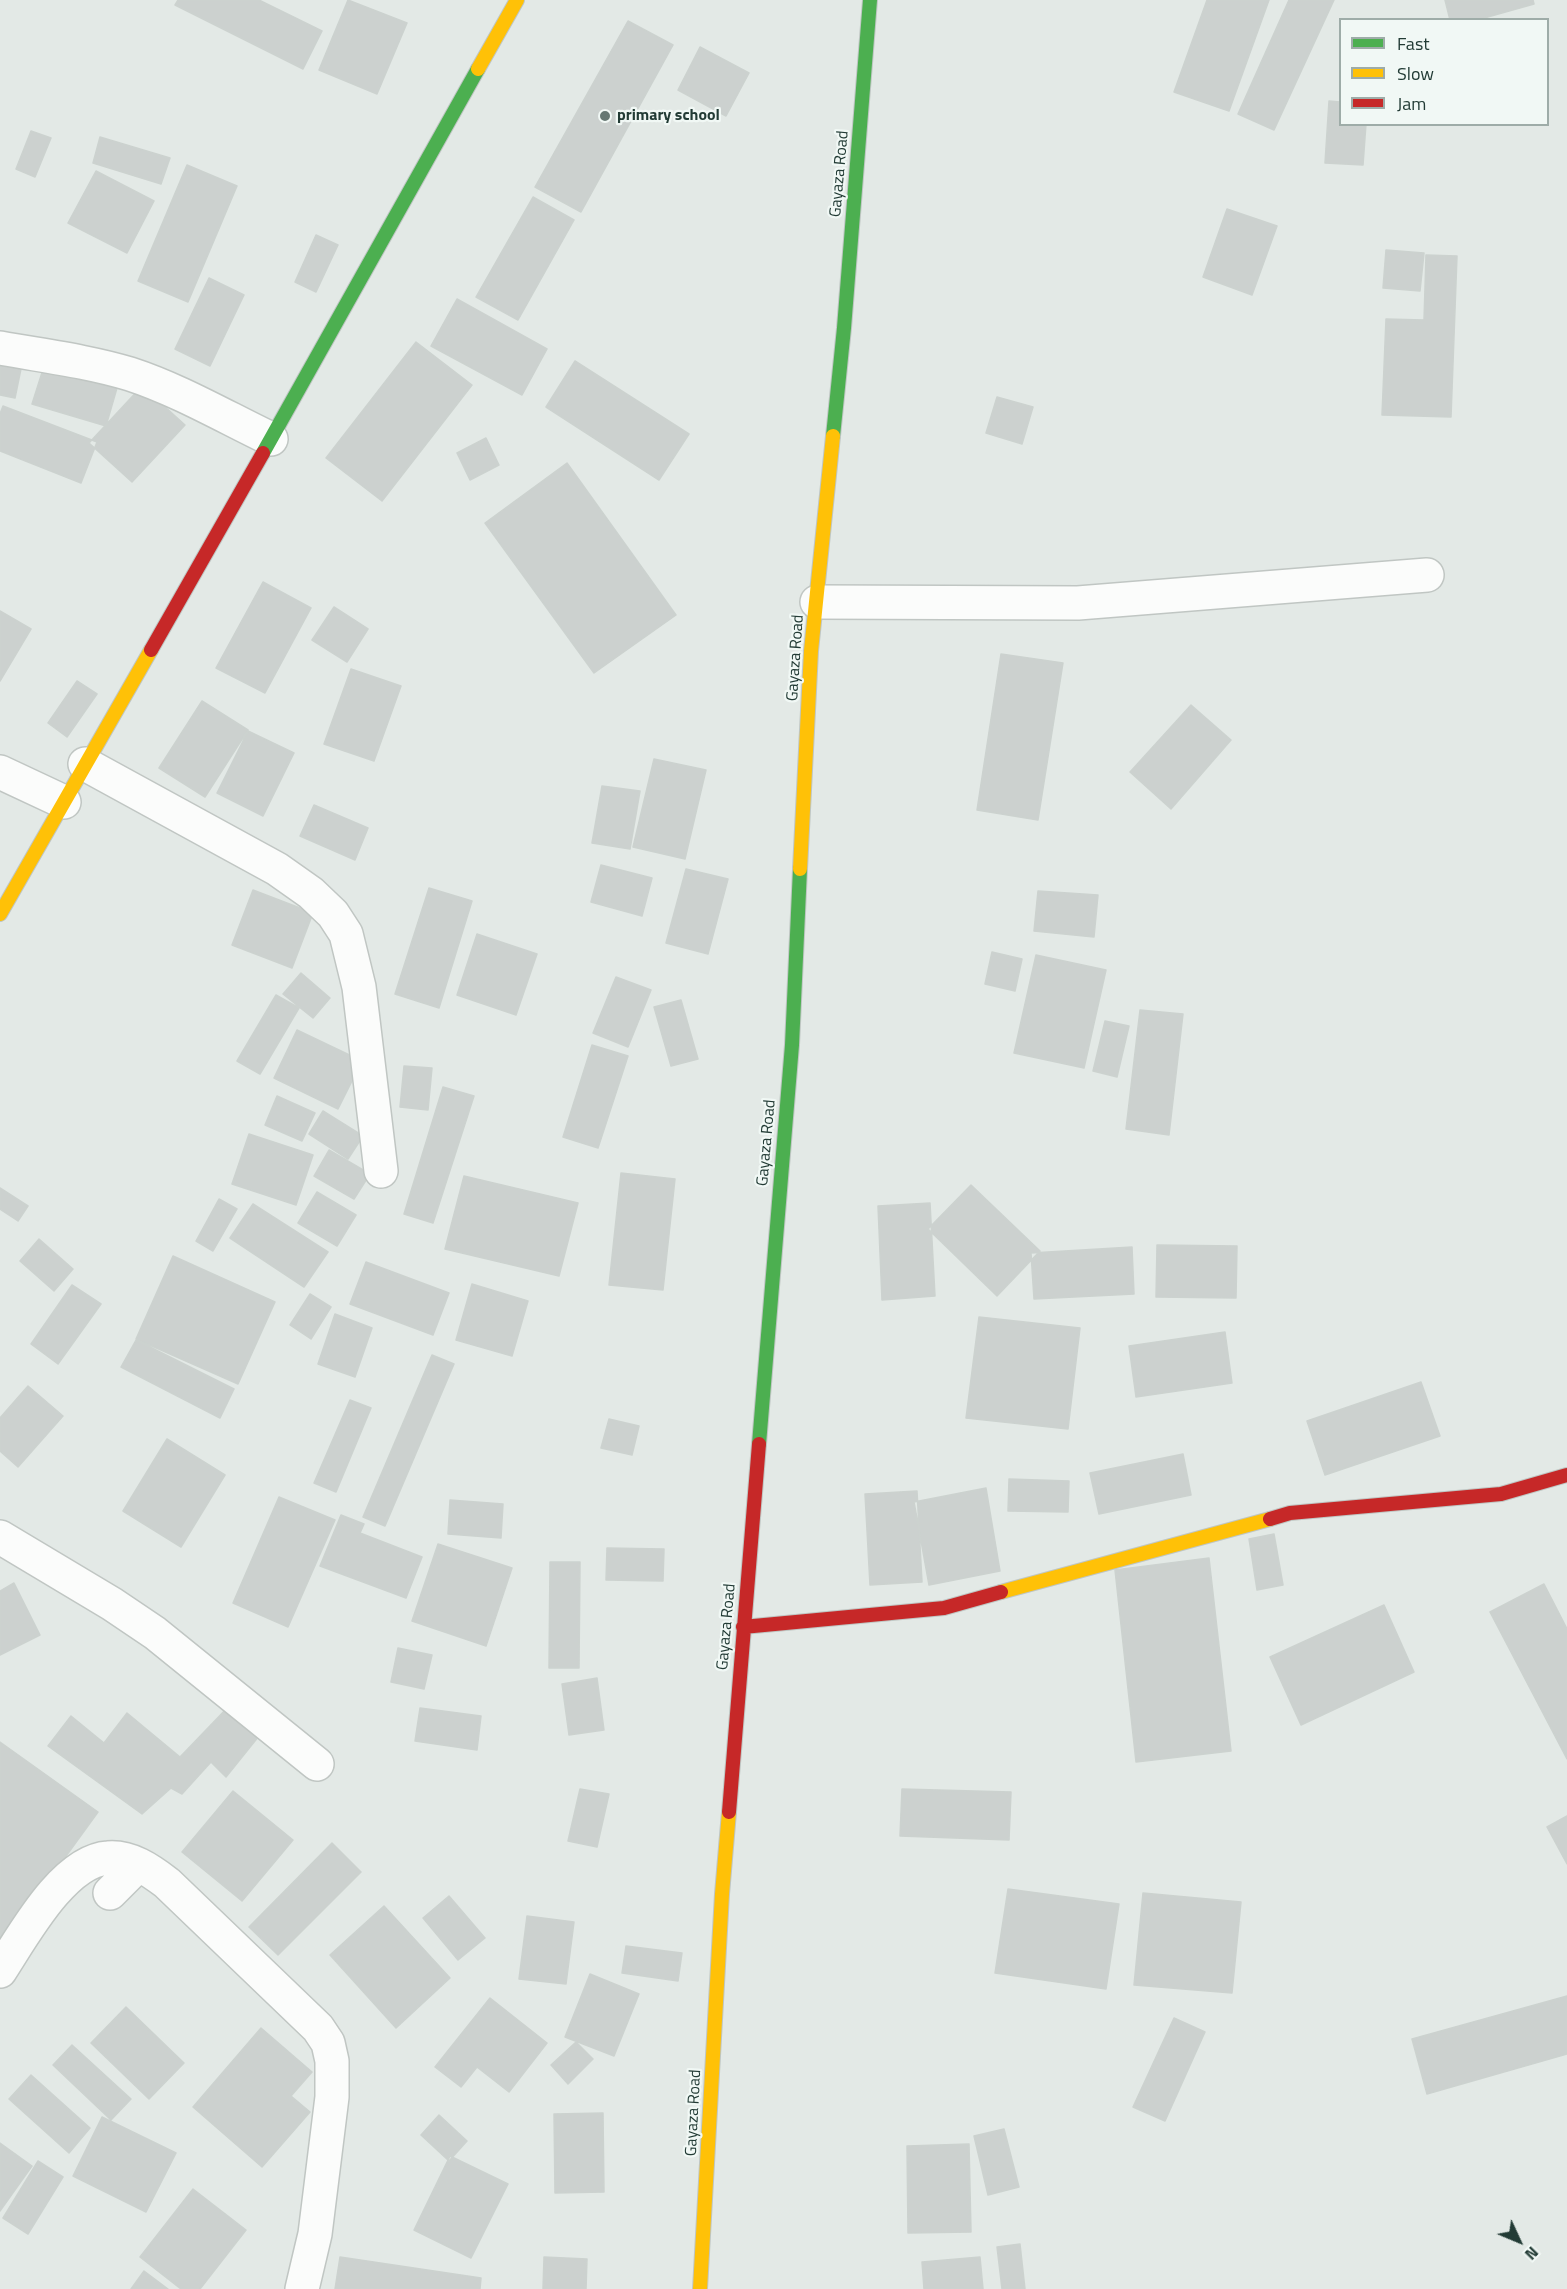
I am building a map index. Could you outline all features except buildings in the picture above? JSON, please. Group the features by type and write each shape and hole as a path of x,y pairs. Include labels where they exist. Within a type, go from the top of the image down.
{"main road":[{"path":"0,915 517,0"},
{"name":"Gayaza Road","path":"700,2289 722,1894 792,1045 811,651 844,328 870,0"},
{"path":"744,1627 944,1608 1290,1513 1501,1494 1567,1475"}],"street":[{"path":"0,348 72,360 131,375 169,390 271,439"},
{"path":"817,602 1078,603 1427,575"},
{"path":"85,764 277,869 311,892 333,914 346,934 360,987 381,1171"},
{"path":"0,772 64,802"},
{"path":"0,1536 155,1633 317,1764"},
{"path":"0,1971 28,1927 72,1873 89,1861 110,1857 128,1860 146,1868 167,1883 318,2028 328,2043 332,2061 332,2097 315,2234 302,2289"},
{"path":"110,1893 138,1865"}],"traffic: fast":[{"path":"833,436 844,328 870,0"},
{"path":"263,453 478,69"},
{"path":"759,1444 792,1045 800,869"}],"traffic: slow":[{"path":"478,69 517,0"},
{"path":"800,869 811,651 833,436"},
{"path":"0,914 151,650"},
{"path":"1001,1592 1270,1519"},
{"path":"700,2289 722,1894 729,1812"}],"traffic: jam":[{"path":"151,650 263,453"},
{"path":"729,1812 759,1444"},
{"path":"1270,1519 1290,1513 1501,1494 1567,1475"},
{"path":"743,1627 944,1608 1001,1592"}],"place":[{"name":"primary school","path":"605,116"}]}
